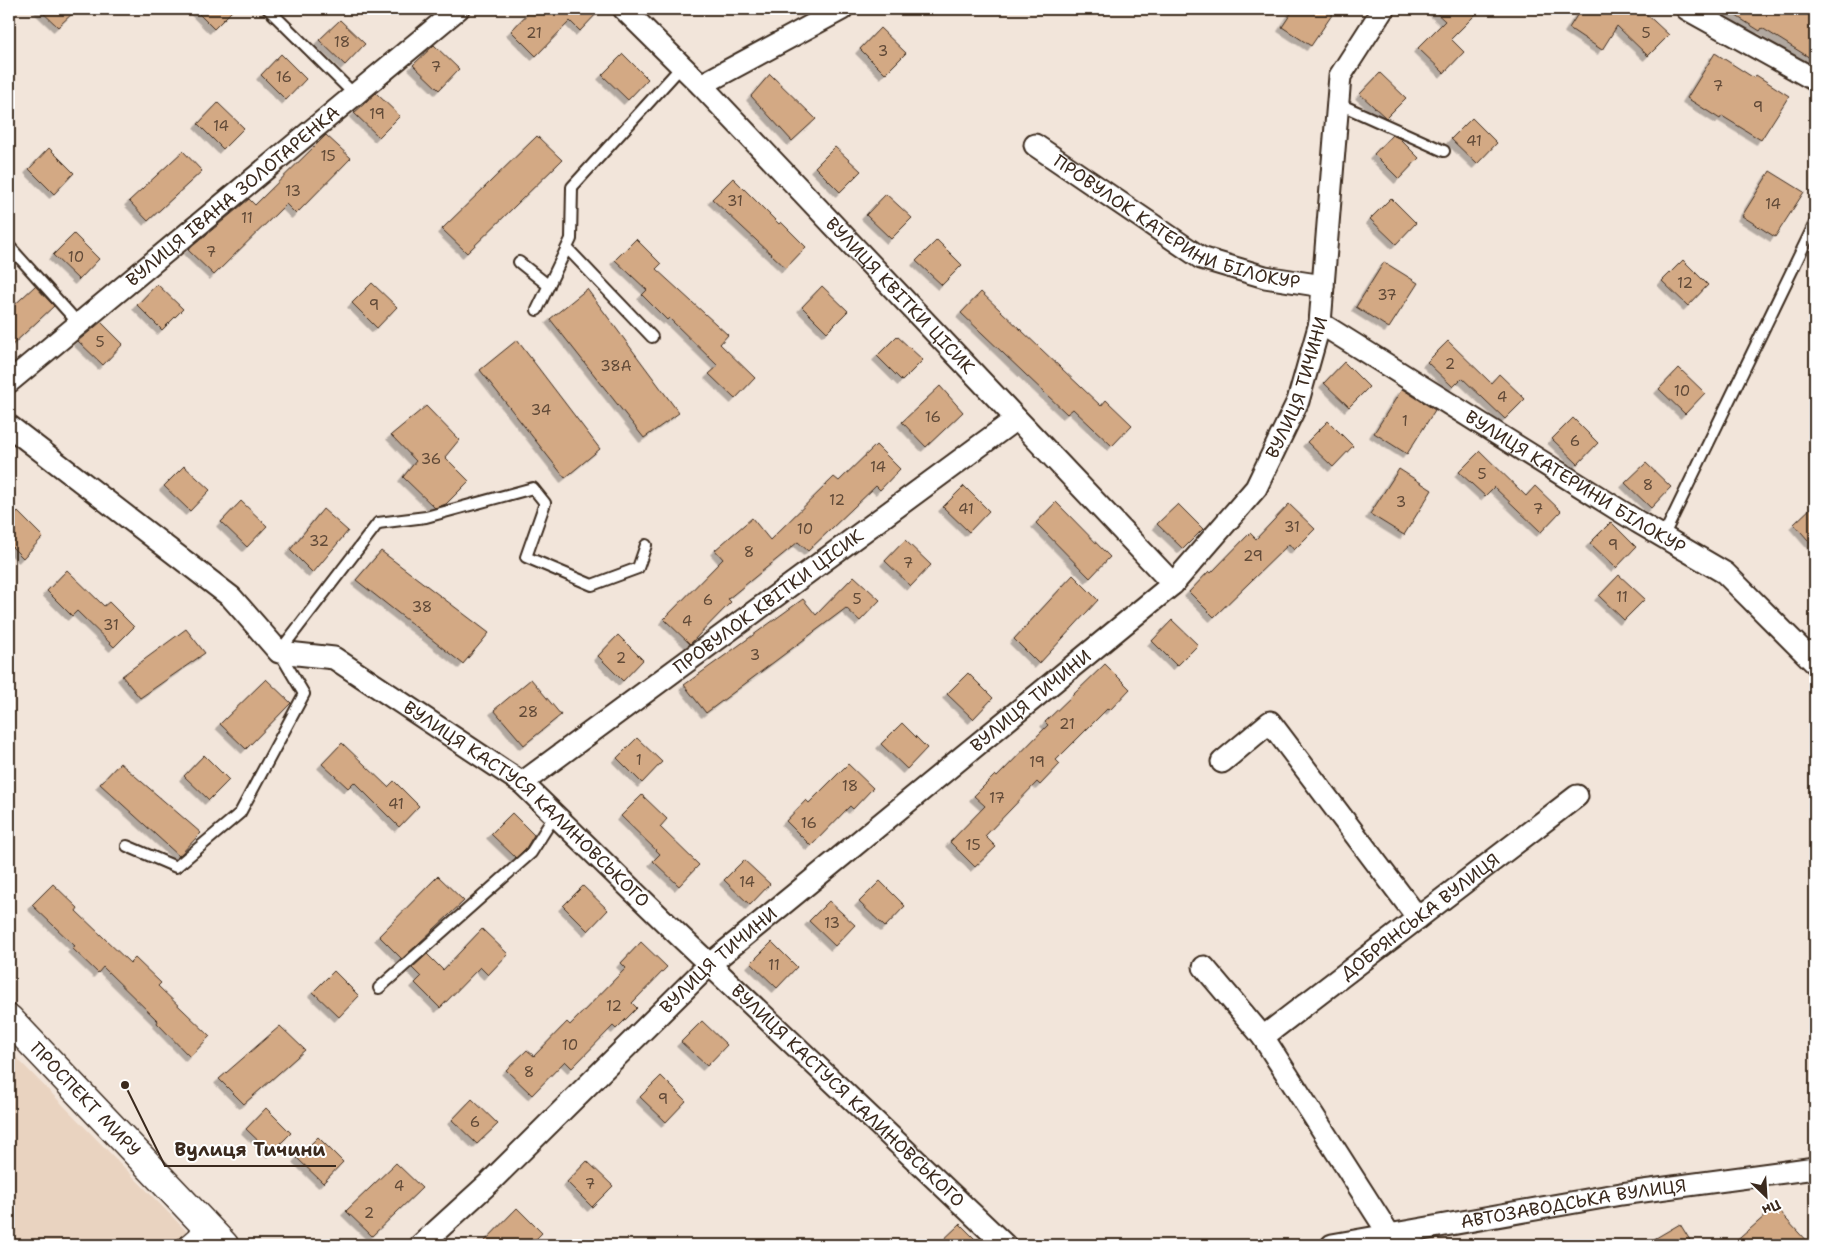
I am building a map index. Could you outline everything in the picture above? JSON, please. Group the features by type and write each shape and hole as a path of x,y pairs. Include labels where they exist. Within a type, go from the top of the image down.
{"main road":[{"name":"ПРОСПЕКТ МИРУ","path":"9,1019 224,1245"}],"street":[{"name":"ВУЛИЦЯ ІВАНА ЗОЛОТАРЕНКА","path":"9,382 458,9"},
{"name":"ВУЛИЦЯ КВІТКИ ЦІСИК","path":"624,9 701,84 1173,584"},
{"path":"701,84 842,9"},
{"name":"ВУЛИЦЯ ТИЧИНИ","path":"421,1245 489,1183 710,964 1173,584 1256,488 1298,402 1320,323 1340,76 1383,9"},
{"path":"1687,9 1815,80"},
{"name":"ПРОВУЛОК КАТЕРИНИ БІЛОКУР","path":"1035,146 1201,258 1265,277 1323,286"},
{"name":"ВУЛИЦЯ КАТЕРИНИ БІЛОКУР","path":"1320,323 1663,537 1725,573 1815,664"},
{"name":"ПРОВУЛОК КВІТКИ ЦІСИК","path":"522,783 1016,419"},
{"path":"9,426 231,597 279,652"},
{"name":"ВУЛИЦЯ КАСТУСЯ КАЛИНОВСЬКОГО","path":"279,652 334,658 522,783 1005,1245"},
{"path":"1222,762 1270,722 1418,918"},
{"name":"ДОБРЯНСЬКА ВУЛИЦЯ","path":"1263,1037 1577,796"},
{"path":"1204,967 1263,1037 1389,1234"},
{"name":"АВТОЗАВОДСЬКА ВУЛИЦЯ","path":"1332,1245 1621,1194 1815,1168"}],"lane":[{"path":"268,9 355,95"},
{"path":"537,310 571,239 572,187 682,66"},
{"path":"1338,102 1444,151"},
{"path":"1663,537 1815,224"},
{"path":"9,246 79,324"},
{"path":"566,248 652,337"},
{"path":"518,262 548,286"},
{"path":"127,846 176,867 240,813 304,694 279,652 378,523 426,517 533,488 545,503 526,557 592,585 638,568 646,545"},
{"path":"379,988 531,853 554,815"},
{"path":"181,1245 204,1225"}],"shaded area":[{"path":"9,1050 113,1156 200,1245 9,1245"}],"building":[{"path":"39,9 77,9 58,27"},
{"path":"194,9 234,9 214,29"},
{"path":"532,9 601,9 580,31 570,21 536,56 511,31"},
{"path":"1294,9 1336,9 1311,46 1282,27"},
{"path":"1432,9 1481,9 1451,39 1464,52 1444,73 1418,48 1445,21"},
{"path":"1581,9 1641,9 1669,35 1648,56 1617,26 1602,50 1569,28"},
{"path":"1725,9 1815,9 1815,61 1762,28 1760,31"},
{"path":"340,20 365,44 345,65 319,40"},
{"path":"880,28 906,53 885,74 860,49"},
{"path":"434,45 459,69 439,90 413,65"},
{"path":"1715,53 1754,78 1756,75 1789,96 1761,140 1722,116 1720,119 1687,98"},
{"path":"281,54 306,79 286,100 261,75"},
{"path":"623,54 648,79 628,100 602,75"},
{"path":"1380,73 1406,98 1386,118 1360,94"},
{"path":"770,74 816,119 792,141 751,96"},
{"path":"376,93 400,116 379,137 354,113"},
{"path":"218,103 244,128 223,149 198,124"},
{"path":"1472,118 1497,143 1477,164 1451,139"},
{"path":"326,135 351,158 296,214 286,204 214,275 188,250 249,199 255,205"},
{"path":"1392,135 1399,138 1419,158 1399,179 1374,154"},
{"path":"537,136 562,160 467,253 442,229"},
{"path":"835,147 861,171 840,192 815,167"},
{"path":"49,148 74,173 54,194 29,169"},
{"path":"183,151 202,171 148,221 129,201"},
{"path":"1770,171 1804,192 1775,237 1742,216"},
{"path":"733,178 779,224 781,222 806,247 786,268 712,199"},
{"path":"886,194 912,218 891,239 866,215"},
{"path":"1391,198 1416,223 1396,244 1370,219"},
{"path":"74,234 99,259 79,280 53,255"},
{"path":"636,239 661,264 656,269 728,335 720,344 755,378 735,399 709,374 718,366 669,318 667,320 642,295 647,290 615,260"},
{"path":"937,240 962,265 942,285 916,261"},
{"path":"1683,260 1708,285 1688,306 1662,281"},
{"path":"1384,262 1418,283 1389,328 1356,307"},
{"path":"372,283 397,307 377,328 352,303"},
{"path":"157,284 183,309 162,330 137,305"},
{"path":"35,286 54,306 9,348 9,310"},
{"path":"822,286 848,311 827,332 802,307"},
{"path":"587,289 679,413 644,438 550,319"},
{"path":"981,292 1101,406 1106,400 1132,425 1112,446 1073,409 1067,414 961,313"},
{"path":"101,322 123,344 103,365 78,341"},
{"path":"897,336 923,360 902,381 877,356"},
{"path":"517,340 600,449 565,478 480,370"},
{"path":"1448,341 1491,383 1499,374 1525,399 1505,419 1462,378 1453,387 1427,362"},
{"path":"1344,362 1369,387 1349,407 1324,383"},
{"path":"1679,368 1705,393 1685,414 1659,389"},
{"path":"940,386 963,412 926,447 902,422"},
{"path":"1402,389 1435,410 1407,454 1374,433"},
{"path":"426,406 459,440 445,457 469,481 446,504 435,508 403,477 416,461 391,435"},
{"path":"1573,418 1598,443 1578,464 1552,439"},
{"path":"1328,421 1353,446 1333,467 1307,442"},
{"path":"876,445 900,469 880,490 876,486 808,551 798,542 728,599 731,602 690,644 664,619 723,559 715,550 752,518 770,540 834,477 839,481"},
{"path":"1480,451 1526,496 1535,486 1561,511 1541,532 1494,487 1485,496 1459,472"},
{"path":"1646,463 1671,487 1651,508 1625,483"},
{"path":"184,466 210,490 190,511 164,486"},
{"path":"1399,469 1432,490 1404,535 1370,514"},
{"path":"964,486 989,511 969,532 943,507"},
{"path":"241,501 267,526 247,547 221,522"},
{"path":"1056,502 1110,557 1090,578 1036,523"},
{"path":"1178,504 1203,529 1183,549 1157,524"},
{"path":"1289,504 1315,529 1294,550 1289,544 1214,617 1189,592 1209,571 1211,573 1250,533 1256,539"},
{"path":"1815,504 1815,548 1794,524"},
{"path":"323,509 348,531 313,573 290,550"},
{"path":"18,512 43,537 23,558 9,544 9,522"},
{"path":"1611,522 1636,547 1616,568 1590,543"},
{"path":"905,540 931,565 911,586 885,561"},
{"path":"381,551 489,633 463,664 356,580"},
{"path":"67,570 104,606 109,602 134,627 114,647 77,611 72,616 47,591"},
{"path":"1073,575 1098,600 1039,664 1014,639"},
{"path":"1619,575 1645,599 1624,620 1599,596"},
{"path":"854,576 880,600 860,621 846,608 706,713 684,685 803,599 816,615"},
{"path":"1172,620 1198,645 1177,666 1152,641"},
{"path":"186,629 205,653 140,698 122,676"},
{"path":"618,635 643,660 623,681 598,656"},
{"path":"1105,664 1130,689 1110,710 1108,708 1056,760 1060,764 1040,785 1037,782 985,836 996,847 975,867 950,842 985,806 974,796 995,775 997,777 1048,725 1045,722"},
{"path":"968,673 993,698 973,719 947,694"},
{"path":"266,679 291,703 246,749 220,724"},
{"path":"531,679 561,715 524,745 494,710"},
{"path":"902,723 927,748 907,769 881,744"},
{"path":"637,738 662,762 642,783 617,758"},
{"path":"342,743 388,787 394,781 419,806 399,827 354,782 348,788 322,764"},
{"path":"204,755 229,780 209,800 184,776"},
{"path":"120,763 201,833 179,856 100,784"},
{"path":"848,764 873,788 853,809 850,806 811,846 786,821 806,800 809,803"},
{"path":"642,795 667,819 660,827 699,865 679,886 653,861 660,854 621,816"},
{"path":"512,813 534,835 526,848 516,858 491,834"},
{"path":"744,860 770,884 750,905 724,880"},
{"path":"438,876 464,901 402,959 379,936"},
{"path":"880,881 905,906 885,927 859,902"},
{"path":"53,884 78,908 76,911 130,963 135,958 161,983 158,986 210,1036 190,1057 157,1023 158,1021 103,967 98,973 72,948 75,946 32,905"},
{"path":"583,886 608,910 588,931 563,906"},
{"path":"829,901 855,925 835,946 809,921"},
{"path":"482,929 508,954 488,975 480,967 440,1008 415,983 421,977 412,968 427,954 443,970"},
{"path":"641,942 667,967 632,1003 637,1008 616,1029 613,1026 572,1068 565,1061 532,1095 506,1070 527,1050 534,1056 567,1022 570,1025 626,968 621,963"},
{"path":"772,942 797,967 777,988 751,963"},
{"path":"334,971 359,996 339,1017 313,992"},
{"path":"702,1021 727,1045 707,1066 681,1042"},
{"path":"280,1026 305,1050 244,1104 219,1079"},
{"path":"661,1076 686,1101 666,1122 640,1097"},
{"path":"472,1099 498,1124 477,1144 452,1120"},
{"path":"266,1108 291,1133 271,1153 246,1129"},
{"path":"318,1137 343,1162 323,1183 297,1158"},
{"path":"587,1161 613,1186 592,1207 567,1182"},
{"path":"396,1163 422,1188 372,1236 346,1211"},
{"path":"1775,1207 1810,1245 1732,1245"},
{"path":"517,1208 542,1233 530,1245 481,1245"},
{"path":"960,1224 981,1245 938,1245"},
{"path":"1680,1224 1693,1245 1644,1245"}],"place":[{"name":"Вулиця Тичини","path":"125,1085"}]}
